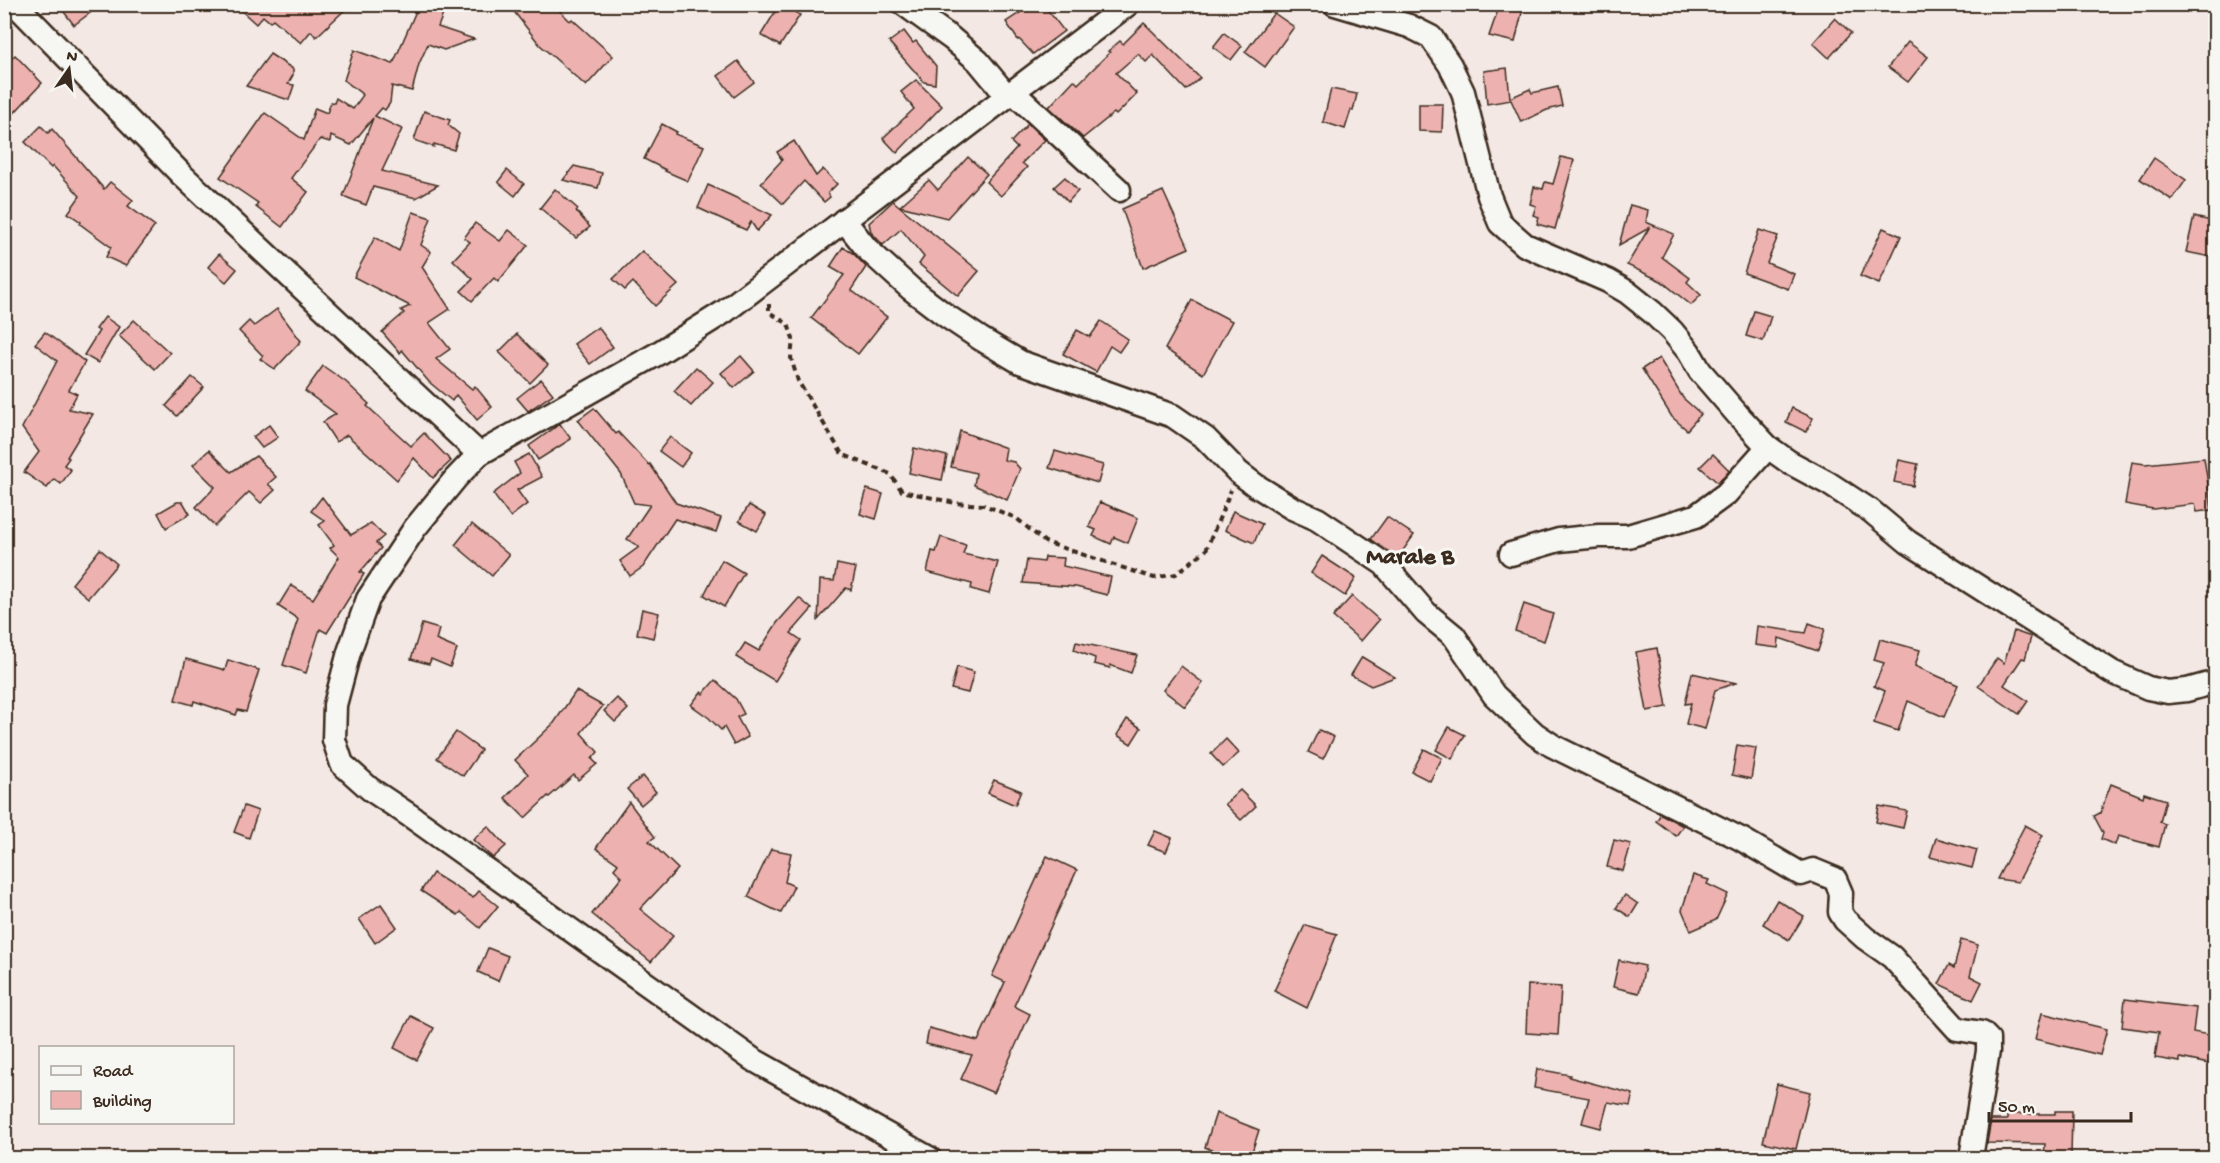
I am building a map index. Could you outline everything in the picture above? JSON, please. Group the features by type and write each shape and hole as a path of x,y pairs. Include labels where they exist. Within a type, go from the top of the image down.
{"street":[{"path":"15,4 183,176 479,454"},
{"path":"904,4 978,61 1010,94 1119,190"},
{"path":"929,1158 752,1059 370,789 342,764 334,740 335,705 349,652 368,599 415,528 479,454 693,332 769,277 1128,4"},
{"path":"1335,4 1409,26 1431,37 1450,65 1463,92 1489,196 1500,223 1525,245 1608,281 1627,292 1652,312 1672,331 1689,352 1700,371 1768,447 1871,511 1908,542 2112,672 2148,688 2168,692 2187,690 2216,682"},
{"path":"844,220 867,249 911,289 981,339 1020,362 1173,416 1205,438 1238,472 1292,508 1317,519 1346,537 1384,564 1426,613 1454,636 1494,695 1535,734 1553,746 1741,839 1801,874 1813,870 1834,879 1841,893 1840,912 1845,920 1892,957 1957,1029 1982,1033 1988,1039 1971,1158"},
{"path":"1511,554 1559,540 1628,536 1696,516 1726,494 1768,447"}],"path":[{"path":"769,277 768,312 788,324 793,339 791,358 798,381 842,454 890,474 902,491 955,503 984,505 1016,518 1046,542 1154,578 1176,574 1206,550 1238,472"}],"building":[{"path":"58,4 102,4 74,25"},
{"path":"234,4 351,4 316,37 311,31 301,43 273,19 270,22 263,16 256,24"},
{"path":"419,4 447,4 438,27 474,39 444,50 428,44 419,64 412,91 392,86 390,103 385,110 382,108 375,116 402,129 382,171 438,185 416,198 373,187 366,205 343,196 373,118 351,145 331,136 330,142 320,139 291,178 308,192 282,227 256,207 258,203 220,177 265,113 304,140 315,108 327,113 331,102 334,103 336,98 353,109 363,95 344,80 354,50 393,64"},
{"path":"508,4 553,4 613,56 586,86 540,45"},
{"path":"780,4 800,15 780,46 761,35"},
{"path":"1033,4 1043,4 1064,31 1033,54 1018,40 1006,22"},
{"path":"1500,4 1524,4 1515,42 1489,36"},
{"path":"1274,13 1294,27 1265,67 1245,52"},
{"path":"1835,18 1851,33 1829,58 1813,43"},
{"path":"1144,23 1200,78 1186,90 1153,55 1146,62 1138,54 1116,73 1137,94 1116,115 1114,113 1083,138 1049,107 1074,80 1078,84 1110,52 1108,51 1120,41 1123,44"},
{"path":"904,31 913,43 916,41 936,66 935,84 924,82 889,42"},
{"path":"1224,33 1242,46 1231,60 1213,47"},
{"path":"1908,42 1928,57 1908,82 1888,67"},
{"path":"270,54 293,69 293,75 288,84 294,85 289,100 246,86"},
{"path":"15,55 42,83 4,124 4,65"},
{"path":"738,61 754,82 734,97 718,76"},
{"path":"1507,68 1510,98 1530,89 1532,93 1558,87 1562,106 1521,122 1511,100 1487,104 1484,71"},
{"path":"916,80 942,106 897,153 883,138 914,109 901,92"},
{"path":"1331,89 1357,94 1345,129 1323,122"},
{"path":"1419,104 1443,104 1442,132 1419,131"},
{"path":"424,111 450,120 448,125 459,134 454,150 434,144 434,147 414,140"},
{"path":"662,124 677,132 675,134 704,146 688,181 644,159"},
{"path":"1028,124 1045,140 1022,163 1027,167 1001,196 986,182 1017,148 1011,142"},
{"path":"41,126 48,133 52,129 104,189 110,182 133,200 128,206 155,226 126,266 106,257 111,247 68,213 80,196 53,166 51,168 25,142"},
{"path":"794,141 816,176 823,169 837,184 828,193 830,197 824,202 804,181 783,204 761,183 782,160 777,152"},
{"path":"968,157 987,174 947,218 900,206 929,180 938,190"},
{"path":"1561,157 1574,160 1555,229 1537,224 1539,217 1533,215 1536,206 1530,204 1534,187 1543,189 1545,182 1553,184"},
{"path":"2154,158 2186,180 2172,200 2140,179"},
{"path":"574,166 602,173 598,188 563,180"},
{"path":"507,170 524,184 515,196 498,182"},
{"path":"1065,177 1078,191 1068,202 1054,187"},
{"path":"708,185 772,215 757,231 751,222 746,230 698,208"},
{"path":"555,189 578,209 576,211 590,227 576,238 540,208"},
{"path":"1163,191 1189,248 1143,268 1122,209"},
{"path":"893,201 979,271 958,296 919,264 924,257 901,229 883,245 871,232 869,223"},
{"path":"1630,205 1648,210 1646,222 1674,234 1662,257 1690,278 1687,282 1701,295 1691,305 1661,281 1627,265 1649,228 1619,245"},
{"path":"413,212 431,218 421,245 431,252 422,267 450,309 429,323 450,349 436,359 472,389 475,386 492,407 477,420 456,395 452,401 429,382 402,350 400,353 382,332 404,313 401,310 410,306 354,277 375,237 399,251"},
{"path":"2194,217 2216,222 2216,258 2186,252"},
{"path":"475,223 500,241 509,230 528,245 498,282 494,278 472,301 461,291 473,279 453,260 470,242 464,238"},
{"path":"1883,228 1901,236 1879,284 1860,276"},
{"path":"1759,230 1778,236 1767,263 1794,274 1788,289 1744,273"},
{"path":"843,247 854,254 866,267 851,290 887,317 858,354 811,318 844,275 830,267"},
{"path":"642,251 678,285 655,306 633,282 625,290 613,279"},
{"path":"219,254 237,269 226,282 208,267"},
{"path":"1192,300 1232,321 1203,374 1165,349"},
{"path":"277,309 301,341 275,369 260,359 263,356 239,331 249,321 254,326"},
{"path":"1754,311 1771,316 1763,341 1746,336"},
{"path":"105,317 119,327 98,363 84,355 99,331 96,329"},
{"path":"134,320 170,353 155,369 119,336"},
{"path":"1101,321 1128,339 1119,352 1110,346 1096,372 1063,354 1077,330 1090,337"},
{"path":"598,327 613,347 590,364 574,344"},
{"path":"45,332 85,362 69,390 77,394 69,409 93,414 67,457 69,458 64,465 71,470 61,484 54,479 47,488 24,472 39,452 22,428 57,361 35,344"},
{"path":"517,334 548,365 530,383 499,352"},
{"path":"741,356 754,371 734,388 721,373"},
{"path":"1659,358 1683,398 1701,414 1687,430 1672,417 1642,369"},
{"path":"323,366 346,382 369,404 367,406 411,446 424,433 451,461 433,478 414,458 397,480 347,435 336,442 323,422 336,414 305,391"},
{"path":"696,367 713,382 691,406 674,391"},
{"path":"192,377 204,387 177,416 166,406"},
{"path":"541,379 553,394 528,411 517,398"},
{"path":"594,408 616,434 618,432 650,464 676,503 721,518 716,532 675,519 643,567 630,576 620,561 639,547 627,539 650,505 634,503 621,474 578,420"},
{"path":"1792,408 1813,418 1806,432 1786,422"},
{"path":"560,424 571,439 538,460 529,446"},
{"path":"269,425 278,437 262,448 253,437"},
{"path":"960,431 1006,448 1004,460 1014,462 1020,469 1007,500 974,485 976,473 951,467"},
{"path":"670,437 691,453 681,467 659,451"},
{"path":"914,448 947,456 942,480 909,473"},
{"path":"209,450 231,472 256,456 276,477 268,484 275,490 261,503 249,492 215,526 196,507 215,487 193,465"},
{"path":"1055,451 1103,465 1098,483 1049,468"},
{"path":"529,454 542,477 517,490 527,504 510,517 493,494 520,473 514,462"},
{"path":"1713,454 1729,470 1718,483 1700,467"},
{"path":"2204,458 2212,510 2197,512 2195,504 2153,509 2125,504 2132,462 2145,464"},
{"path":"1899,460 1918,464 1913,486 1894,482"},
{"path":"867,489 883,494 876,519 860,514"},
{"path":"322,497 351,535 371,523 384,536 376,543 381,548 360,572 364,574 327,633 320,629 306,673 283,665 298,619 278,606 291,585 313,599 339,557 330,548 334,545 319,525 325,521 311,511"},
{"path":"177,502 183,502 190,514 166,528 158,513"},
{"path":"1100,502 1138,518 1128,543 1114,537 1111,544 1093,536 1096,530 1089,527"},
{"path":"749,505 766,515 757,531 739,521"},
{"path":"1233,511 1262,524 1254,543 1225,530"},
{"path":"1387,517 1414,535 1397,559 1371,539"},
{"path":"472,524 509,555 492,576 455,545"},
{"path":"941,537 966,545 963,554 998,562 989,594 971,589 972,584 927,572 932,551 936,552"},
{"path":"100,549 117,564 88,598 72,584"},
{"path":"1322,556 1356,578 1345,596 1311,573"},
{"path":"1045,557 1064,558 1063,566 1111,577 1107,595 1076,587 1023,583 1027,560 1044,562"},
{"path":"722,560 744,573 724,607 704,595"},
{"path":"837,564 856,568 851,590 846,588 818,620 820,580 834,581"},
{"path":"1352,596 1379,620 1361,641 1333,617"},
{"path":"799,598 812,609 791,633 801,640 775,681 736,657 745,643 759,651 777,623"},
{"path":"1524,604 1553,614 1544,641 1515,631"},
{"path":"642,609 659,613 653,638 637,634"},
{"path":"1809,623 1825,629 1818,651 1779,638 1778,648 1755,645 1757,626 1806,633"},
{"path":"422,624 439,629 436,640 457,649 450,667 431,659 429,664 411,659"},
{"path":"2014,631 2031,637 2025,659 2022,658 2004,685 2028,701 2019,714 1978,686 1997,658 2004,663"},
{"path":"1880,639 1920,650 1915,666 1958,685 1944,717 1908,701 1898,731 1874,723 1885,691 1874,686 1884,663 1874,660"},
{"path":"1076,642 1137,655 1131,673 1110,665 1110,668 1094,664 1095,658 1074,650"},
{"path":"1657,648 1667,707 1647,711 1636,652"},
{"path":"1362,657 1395,677 1371,686 1351,675"},
{"path":"186,659 225,670 228,660 259,670 246,712 238,710 236,715 194,701 193,705 175,700"},
{"path":"1181,666 1203,683 1185,707 1163,690"},
{"path":"957,667 974,672 968,693 951,689"},
{"path":"1692,673 1736,683 1715,690 1705,729 1686,724 1691,703 1685,704"},
{"path":"715,680 736,699 744,714 737,717 748,737 734,745 724,727 721,730 691,705"},
{"path":"576,691 603,706 581,733 598,752 592,759 597,764 578,780 574,775 525,818 505,798 528,774 515,760 554,723"},
{"path":"617,698 628,709 615,722 604,711"},
{"path":"1127,719 1141,728 1131,744 1117,735"},
{"path":"1449,727 1465,735 1452,759 1436,750"},
{"path":"1319,730 1334,737 1323,759 1308,752"},
{"path":"456,732 481,750 463,776 437,758"},
{"path":"1226,739 1239,753 1223,767 1211,754"},
{"path":"1737,745 1756,748 1751,779 1732,775"},
{"path":"1424,749 1442,758 1430,781 1412,772"},
{"path":"643,776 656,792 641,805 627,789"},
{"path":"994,780 1021,791 1015,805 988,793"},
{"path":"2111,784 2143,797 2144,793 2166,800 2160,822 2165,824 2159,847 2118,836 2115,845 2101,839 2103,833 2094,816 2100,813"},
{"path":"1240,790 1256,806 1241,820 1225,804"},
{"path":"629,802 655,837 649,841 678,869 640,909 673,936 651,962 592,914 622,877 614,869 618,864 596,848"},
{"path":"244,806 258,811 249,838 234,832"},
{"path":"1879,806 1907,811 1903,828 1876,822"},
{"path":"1661,814 1683,826 1676,836 1656,821"},
{"path":"2025,825 2043,835 2018,882 1997,879"},
{"path":"488,826 506,846 493,858 473,840"},
{"path":"1155,831 1172,838 1166,852 1148,845"},
{"path":"1936,838 1977,850 1972,868 1930,857"},
{"path":"1614,840 1631,844 1623,871 1607,867"},
{"path":"771,849 791,853 785,882 794,886 781,913 748,897"},
{"path":"1047,856 1077,870 1014,1006 1030,1014 994,1093 961,1079 972,1055 926,1044 929,1028 978,1041 1005,982 992,976"},
{"path":"433,873 473,898 479,891 498,906 480,928 461,912 458,915 421,891"},
{"path":"1693,875 1709,880 1707,884 1728,894 1716,920 1691,931 1682,910"},
{"path":"1625,895 1638,904 1630,917 1616,908"},
{"path":"1777,900 1804,916 1789,940 1763,924"},
{"path":"381,904 397,927 375,943 359,919"},
{"path":"1305,925 1337,934 1307,1008 1274,991"},
{"path":"1961,940 1978,945 1970,976 1982,982 1973,1000 1939,984 1949,965 1954,968"},
{"path":"488,948 508,956 498,981 478,972"},
{"path":"1619,960 1645,966 1639,993 1613,987"},
{"path":"1528,985 1561,987 1558,1035 1526,1033"},
{"path":"2125,999 2196,1008 2193,1032 2214,1036 2209,1064 2180,1058 2180,1062 2155,1058 2159,1032 2122,1027"},
{"path":"2042,1013 2107,1029 2100,1055 2035,1039"},
{"path":"411,1016 434,1028 417,1060 394,1048"},
{"path":"1537,1069 1570,1075 1569,1077 1633,1094 1630,1106 1608,1102 1601,1128 1582,1123 1589,1098 1534,1088"},
{"path":"1777,1084 1810,1092 1796,1149 1763,1142"},
{"path":"2055,1111 2072,1111 2071,1158 2044,1158 2045,1144 1987,1143 1991,1120 2007,1120 2007,1114 2055,1114"},
{"path":"1216,1113 1259,1130 1250,1158 1230,1158 1205,1147"}],"district":[{"name":"Marale B","path":"1410,555"}]}
